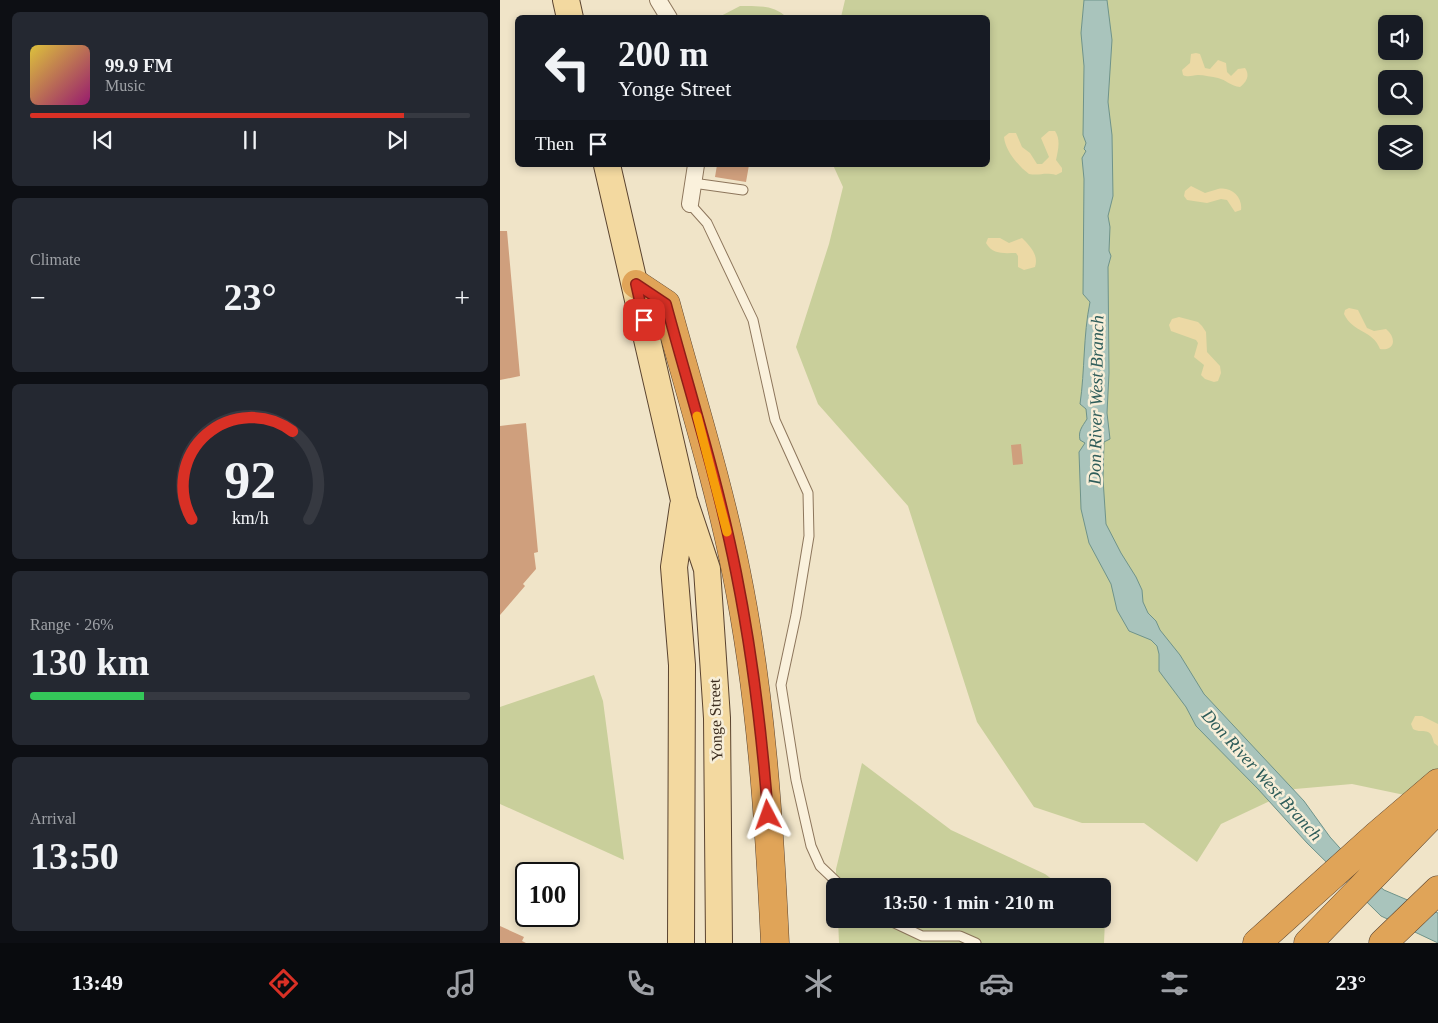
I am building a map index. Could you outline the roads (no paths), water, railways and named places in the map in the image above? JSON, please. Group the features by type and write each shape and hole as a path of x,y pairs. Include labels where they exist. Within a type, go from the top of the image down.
{"highway":[{"path":"636,284 666,304 715,482 736,570 752,663 764,756 775,943"},
{"path":"1257,943 1438,783"},
{"path":"1308,943 1438,810"},
{"path":"1383,943 1438,890"}],"main road":[{"path":"566,0 569,15"},
{"name":"Yonge Street","path":"607,167 636,284 684,500 707,569 717,718 719,943"},
{"name":"Yonge Street","path":"681,943 682,665 674,567 684,500"}],"street":[{"path":"658,0 667,15"},
{"path":"690,204 696,167"}],"lane":[{"path":"693,183 743,190"},
{"path":"690,204 707,224 753,320 775,420 808,493 809,536 796,615 781,685 796,780 811,846 820,866 833,878"},
{"path":"905,928 922,936 960,936 976,943"}],"water":[{"name":"Don River West Branch","path":"1084,0 1107,0 1112,40 1108,102 1112,135 1113,196 1108,216 1110,227 1109,251 1111,256 1108,267 1109,373 1107,413 1110,439 1104,442 1103,479 1106,524 1136,577 1142,590 1143,602 1148,613 1156,621 1160,630 1180,655 1204,694 1304,801 1330,837 1356,866 1384,890 1438,913 1438,943 1381,916 1307,843 1258,789 1196,726 1186,707 1159,671 1157,646 1151,640 1129,631 1117,610 1111,584 1089,543 1081,509 1079,452 1085,443 1080,440 1080,432 1087,419 1086,409 1080,404 1090,302 1083,294 1084,179 1082,158 1086,151 1084,149 1086,143 1083,135 1084,66 1081,33"}]}
